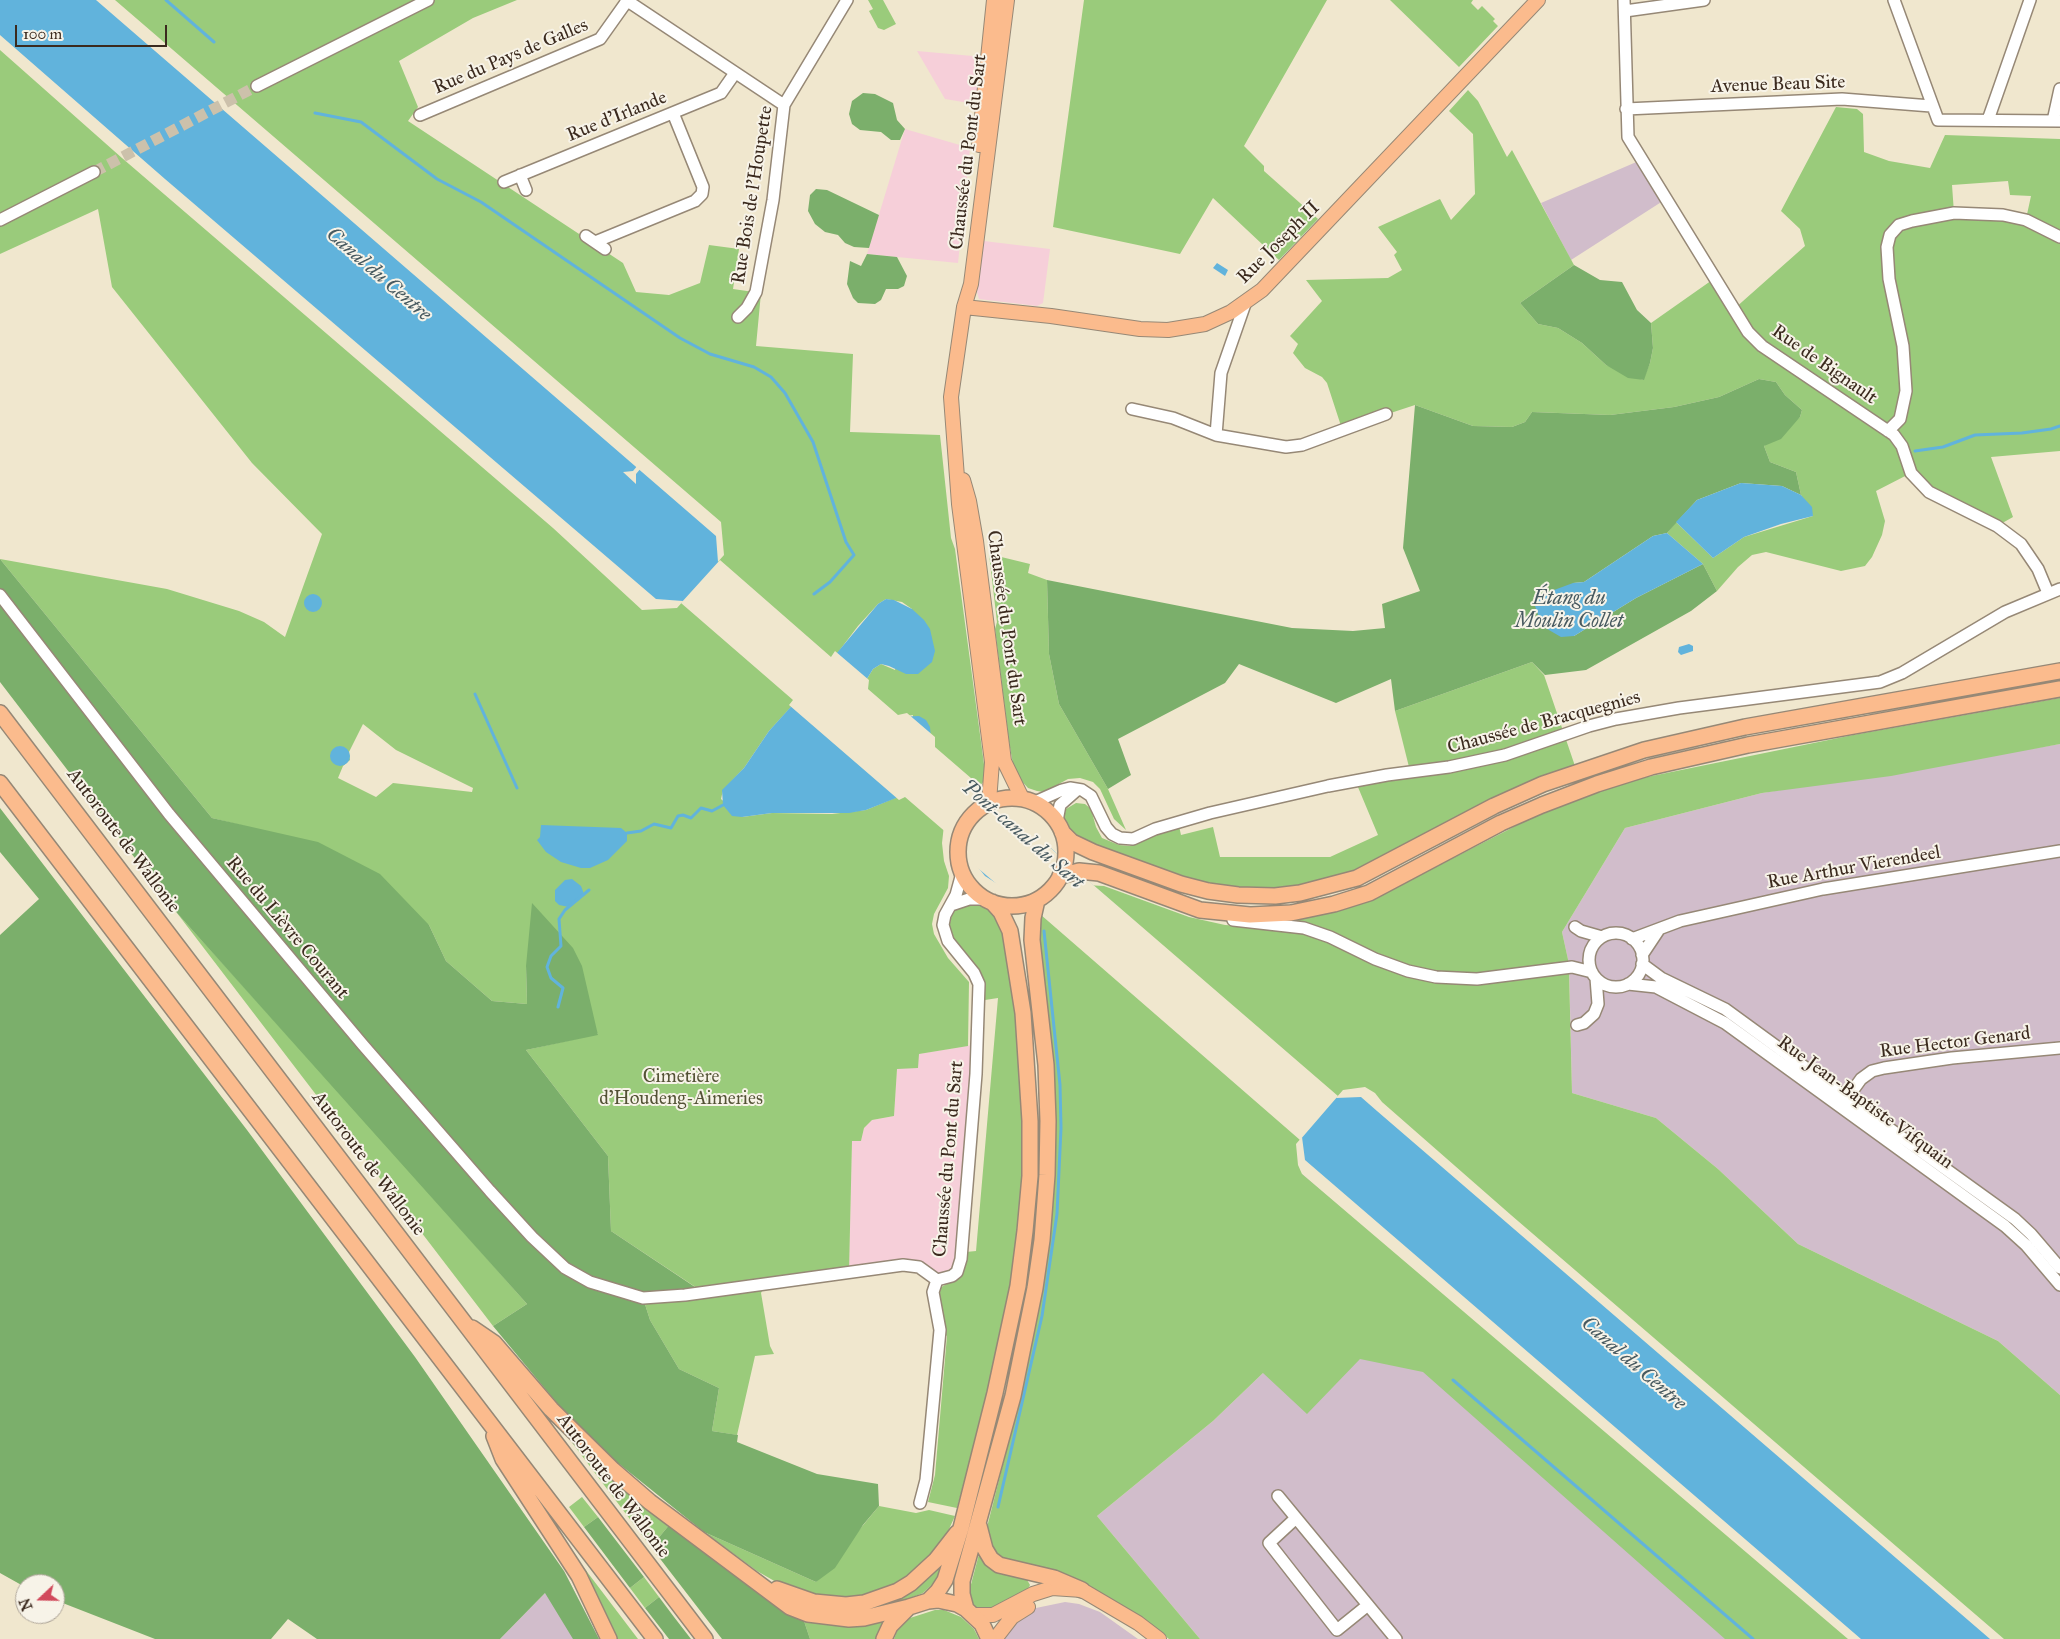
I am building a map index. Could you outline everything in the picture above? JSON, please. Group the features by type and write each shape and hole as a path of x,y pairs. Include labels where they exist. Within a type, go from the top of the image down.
{"highway":[{"path":"463,1322 494,1343 551,1409 613,1470 650,1502 790,1607 808,1614 828,1618 864,1618 909,1607 928,1600 938,1591 945,1580 961,1528 995,1393 1018,1286 1030,1176 1028,1067 1015,958 1005,921 988,900 967,883 962,873 957,852 961,832 972,814 989,802 1005,797 1028,800 1059,827 1072,842 1093,852 1181,884 1208,891 1247,896 1275,896 1300,893 1357,878 1494,806 1544,784 1644,750 1745,727 2060,671"},
{"path":"1060,876 1079,871 1100,873 1200,910 1250,915 1279,914 1334,904 1369,893 1501,823 1542,805 1597,784 1651,767 1748,745 2060,689"},
{"name":"Autoroute de Wallonie","path":"0,713 705,1639"},
{"path":"0,783 655,1639"},
{"path":"988,900 1015,906 1037,900 1054,886 1066,859 1059,827"},
{"path":"970,1612 962,1594 962,1581 973,1538 979,1526 1013,1396 1035,1288 1042,1240 1047,1175 1048,1121 1046,1064 1032,940 1032,918 1037,900"},
{"path":"488,1421 502,1459 579,1576 610,1639"},
{"path":"979,1526 985,1549 991,1559 1000,1565 1006,1568 1054,1578 1082,1590"},
{"path":"748,1575 797,1598 814,1602 846,1605 864,1603 883,1597 912,1583 936,1560 961,1528"},
{"path":"928,1600 948,1601 970,1612 982,1624 989,1639"},
{"path":"884,1639 890,1626 909,1607"}],"main road":[{"name":"Chaussée du Pont du Sart","path":"964,307 961,284 974,196 994,0"},
{"name":"Chaussée du Pont du Sart","path":"989,802 992,762 959,504 951,397 964,307 971,284 1007,0"},
{"name":"Rue Joseph II","path":"964,307 1168,330 1205,324 1245,304 1262,290 1538,0"},
{"name":"Chaussée du Pont du Sart","path":"957,460 970,500 1004,761 1028,800"},
{"path":"970,1612 993,1615 1033,1594 1052,1588 1082,1590 1160,1639"},
{"path":"995,1639 1012,1617 1044,1599 1059,1596 1089,1602 1144,1639"}],"street":[{"path":"258,86 428,0"},
{"path":"626,0 784,105"},
{"name":"Rue du Pays de Galles","path":"420,115 600,39 626,0"},
{"name":"Rue Bois de l'Houpette","path":"738,317 747,308 756,292 773,200 784,105 847,0"},
{"path":"1624,6 1704,0"},
{"path":"1894,0 1931,106 1938,120 2056,121 2060,89"},
{"path":"1988,120 2030,0"},
{"name":"Rue de Bignault","path":"1624,6 1628,136 1748,332 1762,346 1888,430 1902,446 1911,473 1929,492 1996,526 2021,544 2038,569 2048,593"},
{"name":"Rue d'Irlande","path":"504,182 721,93 735,73"},
{"name":"Avenue Beau Site","path":"1626,109 1842,99 1931,106"},
{"path":"595,242 695,201 702,194 703,188 673,113"},
{"path":"0,220 94,172"},
{"path":"520,175 526,190"},
{"path":"1888,430 1900,419 1906,391 1904,346 1887,262 1890,235 1898,226 1930,216 1954,213 2003,214 2042,227 2060,237"},
{"path":"1216,435 1221,373 1245,304"},
{"path":"1132,409 1173,418 1216,435 1286,447 1302,444 1386,414"},
{"name":"Chaussée de Bracquegnies","path":"1076,790 1082,790 1091,796 1106,827 1112,834 1120,838 1133,839 1155,829 1210,813 1328,786 1387,774 1450,767 1505,755 1589,726 1616,719 1680,708 1880,682 1902,673 2005,612 2060,589"},
{"name":"Rue du Lièvre Courant","path":"0,595 169,814 362,1045 490,1191 532,1237 565,1268 590,1282 643,1298 684,1295 903,1265 919,1267 937,1280"},
{"path":"1028,800 1070,788 1076,790 1060,805 1059,827"},
{"name":"Rue Arthur Vierendeel","path":"1632,939 1658,931 1680,921 1823,889 2060,851"},
{"name":"Chaussée du Pont du Sart","path":"920,1503 926,1480 940,1330 933,1292 937,1280 946,1278 956,1272 963,1251 980,994 979,984 974,973 948,941 945,934 944,920 962,873"},
{"path":"951,905 969,898 988,900"},
{"name":"Rue Jean-Baptiste Vifquain","path":"1200,910 1254,924 1304,928 1330,937 1376,959 1408,971 1436,977 1477,979 1572,967 1594,975 1611,986 1656,987 1724,1023 2005,1226 2026,1245 2060,1286"},
{"path":"1592,949 1578,929 1602,937 1618,933 1632,939"},
{"path":"1577,1025 1590,1019 1598,1004 1635,979 1642,960 1658,931"},
{"path":"1598,1004 1590,956 1592,949 1602,937"},
{"name":"Rue Jean-Baptiste Vifquain","path":"1632,939 1642,960 1661,978 1724,1009 2019,1223 2060,1268"},
{"name":"Rue Hector Genard","path":"1841,1108 1862,1079 1872,1071 1952,1058 2060,1048"},
{"path":"1278,1496 1396,1639"},
{"path":"1296,1518 1269,1543 1337,1630 1368,1605"}],"shaded area":[{"path":"917,51 984,57 979,108 975,108 969,103 945,99"},
{"path":"905,129 970,148 958,263 867,254"},
{"path":"1641,160 1666,199 1571,260 1541,203"},
{"path":"984,241 1050,249 1043,303 1037,306 979,299 977,292"},
{"path":"2060,744 2060,1395 1998,1341 1798,1244 1718,1169 1656,1118 1572,1093 1569,964 1562,932 1625,828 1762,793"},
{"path":"972,1045 957,1255 952,1267 945,1273 938,1274 930,1271 849,1268 852,1140 861,1141 864,1128 872,1120 894,1116 897,1069 918,1054"},
{"path":"1302,1174 1839,1639 1200,1639 1097,1516 1213,1421 1263,1373"},
{"path":"564,1571 599,1639 500,1639 545,1593"},
{"path":"1065,1602 1079,1604 1100,1612 1138,1639 1002,1639 1020,1616 1036,1608"}],"green space":[{"name":"Cimetière d'Houdeng-Aimeries","path":"115,0 517,0 473,18 399,61 418,107 408,121 623,263 636,292 669,295 700,283 709,245 739,249 733,289 761,293 756,346 853,354 850,432 940,435 951,538 955,549 986,779 944,825 942,843 944,861 949,876 948,888 934,914 932,924 934,934 948,958 969,982 968,1046 919,1054 918,1068 897,1069 894,1116 872,1120 864,1128 861,1141 852,1141 849,1272 765,1285 761,1293 770,1346 774,1354 755,1356 737,1435 712,1431 719,1388 679,1369 650,1320 643,1298 703,1292 611,1231 608,1156 526,1050 598,1034 526,966 527,1004 492,1001 446,961 429,925 248,827 212,818 0,559 167,589 239,611 264,622 285,637 322,534 252,463 112,287 98,209 0,254 0,50 122,158 553,528 642,610 677,608 724,555 721,522","holes":["886,599 902,602 912,609 895,670 881,664 873,669 865,682 866,704 882,720 913,715 907,793 866,810 832,814 772,813 742,817 721,799 723,790 744,768 769,731 823,672 858,626 878,604","363,724 396,750 473,788 472,792 393,783 376,797 338,778 343,766 350,760 349,752"]},
{"path":"868,0 883,0 896,24 884,30 878,28 869,11 873,9"},
{"path":"1084,0 1327,0 1244,146 1264,166 1264,171 1318,219 1279,260 1213,198 1180,254 1053,227"},
{"path":"1390,0 1473,0 1471,3 1478,10 1482,6 1495,19 1493,21 1498,26 1459,67"},
{"path":"1468,90 1478,101 1507,157 1512,150 1574,265 1520,303 1538,324 1558,328 1582,343 1606,365 1643,380 1650,363 1653,348 1651,323 1715,278 1734,309 1805,246 1800,229 1781,211 1836,107 1857,109 1863,114 1864,152 1889,161 1930,168 1945,135 2060,139 2060,451 1991,457 2013,517 1997,526 1957,508 1911,473 1876,491 1885,521 1882,535 1872,557 1865,566 1841,571 1766,552 1752,555 1738,567 1717,591 1703,564 1667,533 1676,522 1713,558 1744,537 1813,516 1801,495 1796,472 1770,462 1764,446 1800,417 1802,410 1785,395 1776,382 1759,379 1719,397 1674,407 1610,415 1532,412 1525,422 1512,427 1473,426 1415,405 1342,429 1327,383 1322,377 1305,368 1293,353 1298,344 1290,336 1322,301 1306,280 1388,278 1402,270 1394,255 1397,252 1378,227 1440,199 1451,220 1475,194 1473,134 1449,111","holes":["2008,181 2010,195 2031,196 2026,219 1954,213 1952,185"]},
{"path":"863,93 875,94 893,103 897,120 905,129 900,140 891,140 881,132 860,130 852,124 849,114 852,101"},
{"path":"816,189 827,190 879,215 869,248 854,247 845,243 838,235 825,232 815,224 808,211 810,195"},
{"path":"867,254 897,257 907,276 904,286 898,289 886,289 881,300 875,304 858,303 853,298 847,284 850,261 861,266"},
{"path":"1574,265 1600,280 1622,282 1637,310 1651,323 1653,348 1644,380 1628,378 1606,365 1582,343 1558,328 1538,324 1520,303"},
{"path":"1759,379 1776,382 1785,395 1802,410 1800,417 1781,439 1764,446 1770,462 1796,472 1801,495 1782,486 1741,483 1697,500 1667,533 1653,536 1584,582 1573,583 1574,636 1636,598 1703,564 1717,591 1691,611 1586,670 1545,675 1532,662 1395,711 1391,679 1336,703 1239,664 1225,683 1118,739 1131,775 1108,789 1059,704 1049,654 1047,580 1292,628 1353,631 1385,628 1382,604 1420,591 1403,548 1415,405 1473,426 1512,427 1525,422 1532,412 1610,415 1674,407 1719,397"},
{"path":"989,554 1030,564 1028,573 1047,580 1049,654 1059,704 1108,789 1126,830 1114,819 1100,789 1093,782 1080,778 1068,779 1044,792 1028,788 1019,778 1013,764 1009,742 995,629 997,622"},
{"path":"0,559 212,818 318,842 380,874 429,925 446,961 492,1001 527,1004 526,966 532,903 573,948 582,966 598,1035 526,1050 608,1156 611,1231 704,1293 643,1298 650,1320 679,1369 719,1388 712,1431 738,1435 737,1442 817,1474 878,1484 879,1506 863,1525 835,1568 816,1582 704,1532 603,1451 561,1408 493,1326 527,1304 177,913 0,682"},
{"path":"1532,662 1544,675 1575,766 1357,871 1328,881 1285,888 1241,889 1183,878 1082,840 1066,825 1064,817 1066,809 1076,803 1085,804 1091,809 1096,827 1102,838 1119,845 1130,846 1179,826 1181,835 1213,827 1220,857 1330,857 1378,835 1355,780 1410,771 1395,711"},
{"path":"2060,698 2060,744 1891,776 1762,793 1625,828 1562,932 1569,964 1476,975 1454,974 1406,966 1278,921 1387,892 1537,815 1586,796 1642,778 1853,735"},
{"path":"0,808 247,1130 415,1357 564,1571 599,1639 573,1639 545,1593 500,1639 317,1639 288,1619 271,1639 155,1639 65,1604 65,1574 15,1574 15,1581 0,1573 0,935 39,899 0,852"},
{"path":"1066,884 1104,886 1189,917 1225,925 1278,928 1328,939 1425,978 1569,970 1572,1093 1656,1118 1718,1169 1798,1244 1998,1341 2060,1395 2060,1639 2004,1639 1511,1215 1382,1102 1375,1093 1365,1087 1343,1090 1296,1144 1298,1165 1302,1174 1848,1639 1725,1639 1423,1372 1360,1359 1307,1414 1263,1373 1213,1421 1097,1516 1200,1639 1169,1639 1154,1627 999,1560 985,1535 1011,1433 1046,1251 1037,931 1044,903"},
{"path":"978,904 984,906 996,918 1004,938 1015,1003 1021,1060 1024,1150 1018,1237 1005,1319 990,1385 957,1508 928,1502 935,1475 947,1336 942,1332 938,1289 959,1277 966,1252 976,1251 998,998 985,1000 984,982 951,937 949,927 953,910 964,905"},
{"path":"177,913 384,1142 527,1304 493,1326"},
{"path":"570,1440 670,1524 651,1547"},
{"path":"582,1497 598,1517 584,1527 569,1507"},
{"path":"879,1506 916,1513 929,1510 955,1516 936,1552 902,1583 859,1599 818,1598 783,1586 757,1571 704,1532 816,1582"},
{"path":"598,1517 644,1577 630,1588 584,1527"},
{"path":"670,1524 803,1618 810,1639 722,1639 651,1547"},
{"path":"979,1554 987,1564 1000,1574 1026,1578 1030,1585 1028,1589 992,1611 979,1610 973,1604 969,1592"},
{"path":"575,1556 638,1639 616,1639"},
{"path":"945,1560 938,1579 923,1593 881,1610 853,1608"},
{"path":"644,1577 659,1597 645,1608 630,1588"},
{"path":"659,1597 691,1639 669,1639 645,1608"},
{"path":"935,1610 944,1610 961,1617 974,1629 979,1639 894,1639 897,1631 910,1618"},
{"path":"803,1618 887,1618 876,1639 810,1639"}],"water":[{"name":"Canal du Centre","path":"0,0 96,0 716,536 718,562 831,660 878,604 886,599 894,600 912,609 924,620 930,629 935,651 932,662 918,674 906,674 881,664 873,669 865,682 866,691 897,717 919,716 926,720 930,727 932,748 1045,843 1336,1098 1361,1097 1990,1639 1861,1639 1305,1160 1302,1137 1011,885 996,883 985,876 977,866 973,854 906,794 866,810 849,813 772,813 742,817 732,816 723,805 722,790 744,768 769,731 797,700 683,601 656,599 165,179 0,35"},
{"path":"1217,263 1228,270 1225,276 1213,268"},
{"path":"1741,483 1782,486 1801,495 1812,507 1813,516 1781,524 1744,537 1713,558 1676,522 1697,500"},
{"name":"Étang du Moulin Collet","path":"1667,533 1703,564 1636,598 1574,636 1561,637 1542,626 1534,603 1546,593 1573,583 1584,582 1653,536"},
{"path":"313,594 319,597 322,603 319,609 313,612 307,609 304,603 307,597"},
{"path":"1689,644 1693,646 1693,651 1681,655 1678,652 1679,647"},
{"path":"340,746 347,749 350,756 347,763 340,766 333,763 330,756 333,749"},
{"path":"541,825 621,828 627,833 627,841 608,860 590,868 581,868 561,862 546,852 537,840 540,837"},
{"path":"572,879 581,886 584,894 569,907 559,905 555,901 555,890 565,880"}],"pier":[{"path":"638,465 641,468 636,474 636,484 623,472 633,471"},
{"name":"Pont-canal du Sart","path":"720,560 831,657 835,651 869,680 868,689 898,715 907,713 935,737 935,747 1008,810 1022,813 1043,831 1047,845 1338,1096 1300,1140 1010,888 999,886 973,864 970,853 905,797 899,800 789,705 793,700 681,603"}],"waterway":[{"path":"166,0 214,42"},
{"path":"315,113 361,122 437,179 481,202 680,338 710,354 754,367 771,377 785,393 813,442 846,542 854,555 830,582 814,594"},
{"path":"1915,451 1943,447 1975,435 2022,433 2060,426"},
{"path":"475,694 517,788"},
{"path":"627,833 641,831 654,824 671,828 678,816 683,815 691,818 701,808 712,811 723,805"},
{"path":"558,1007 563,988 551,978 547,967 551,956 561,946 559,919 565,910 589,890"},
{"path":"998,1507 1042,1316 1057,1214 1061,1128 1060,1085 1044,931"},
{"path":"1453,1380 1753,1639"}],"tunnel":[{"path":"94,172 257,86"}]}
